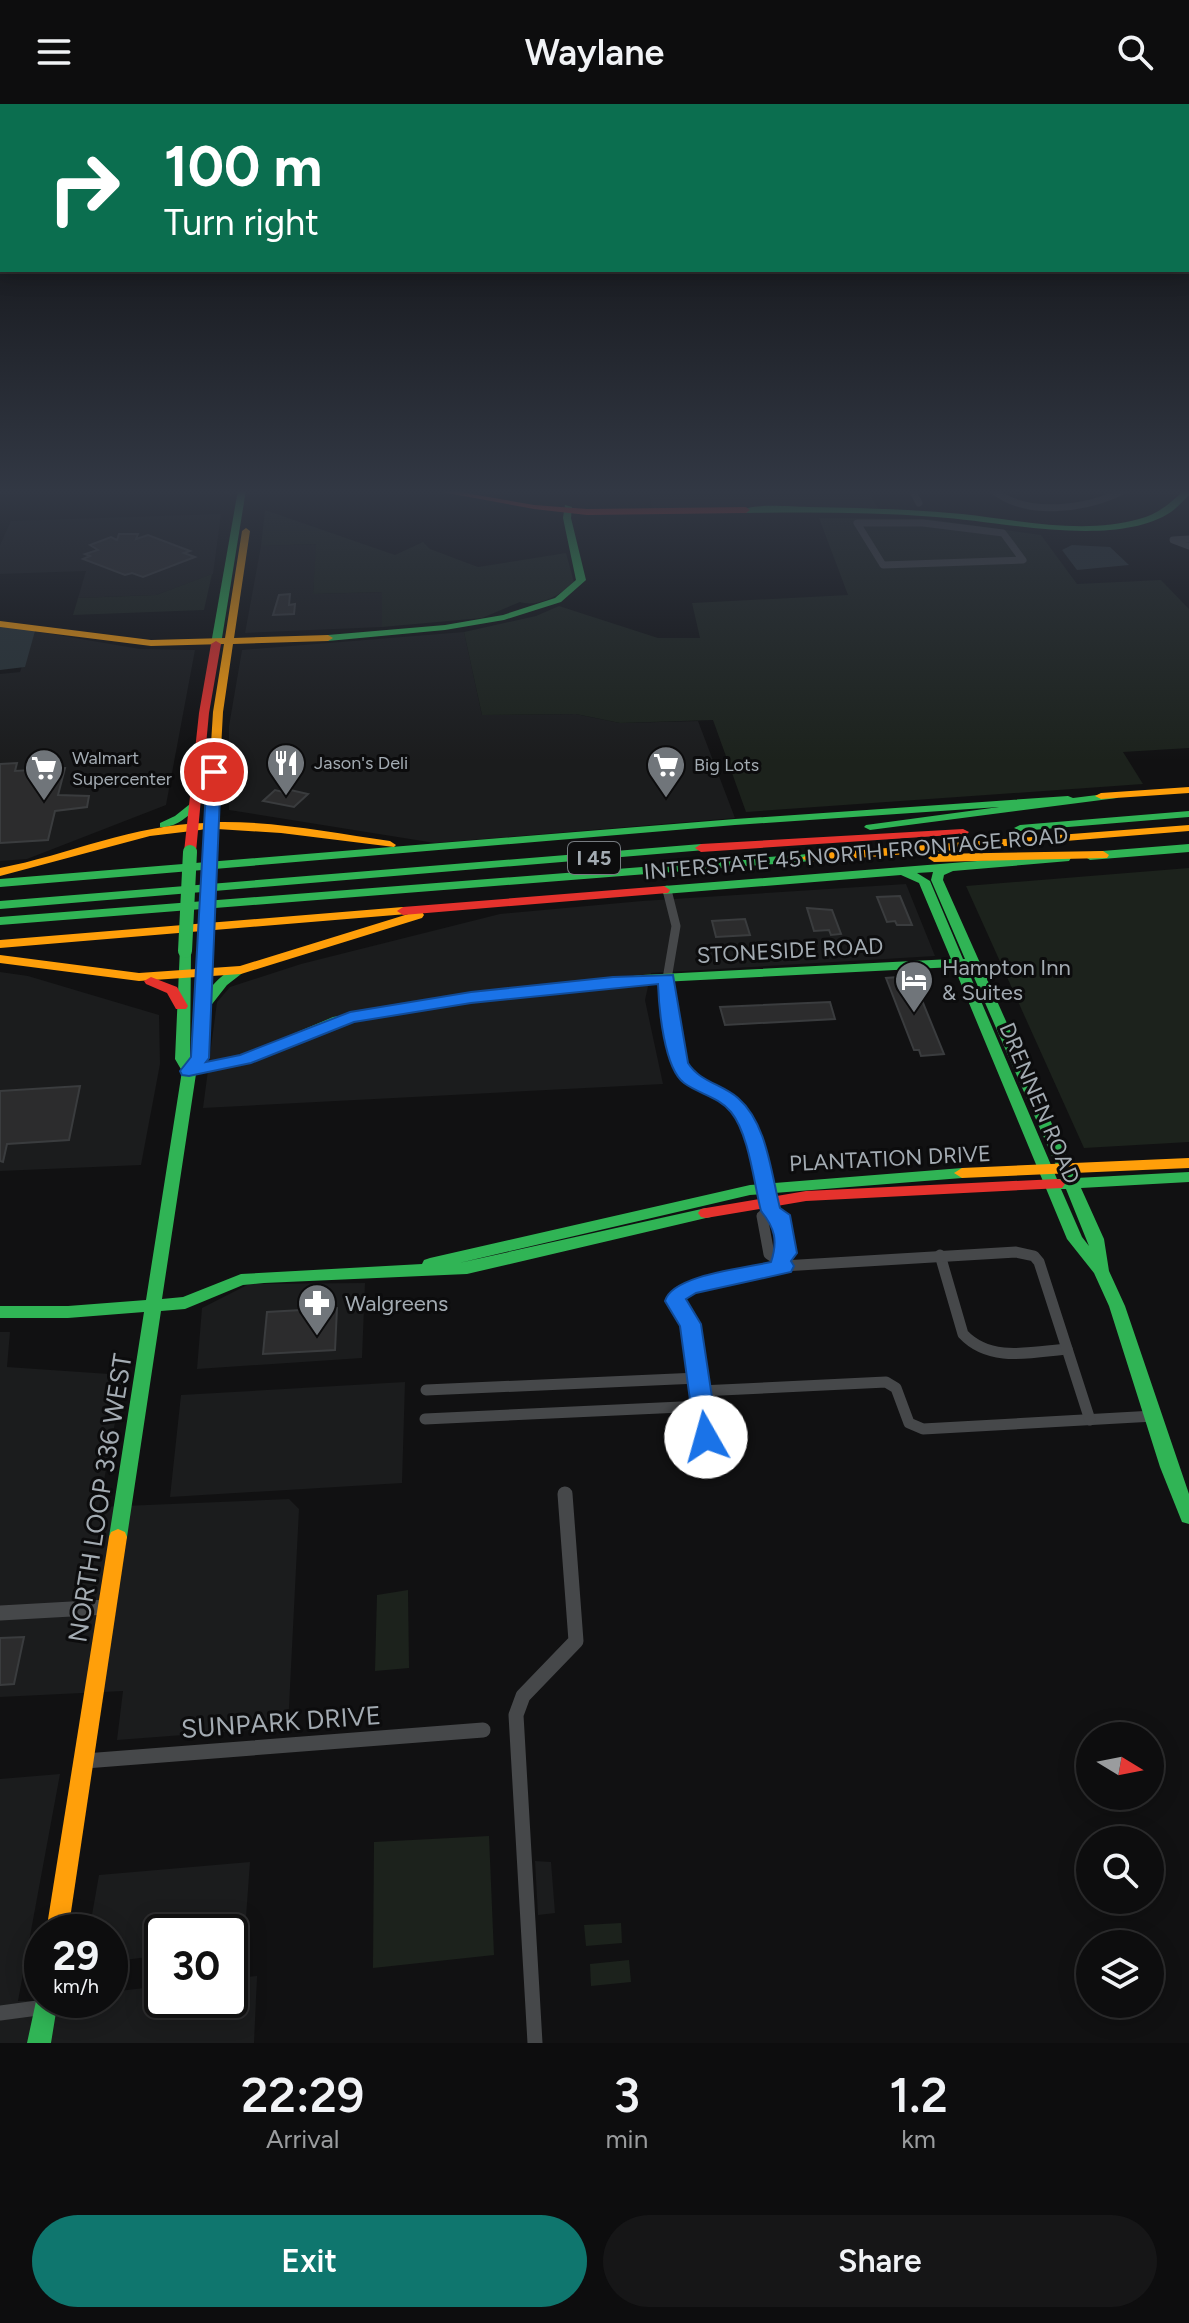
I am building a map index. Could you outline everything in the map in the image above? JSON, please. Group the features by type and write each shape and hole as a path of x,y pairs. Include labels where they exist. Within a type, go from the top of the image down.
{"main road":[{"name":"NORTH LOOP 336 WEST","path":"60,1914 189,1071 200,1058 212,825 203,802 204,713 225,642 233,580"},
{"path":"0,624 64,628 149,643 290,640 497,620 568,597 578,589 581,580"},
{"name":"INTERSTATE 45 NORTH FRONTAGE ROAD","path":"0,883 735,822 1189,790"},
{"path":"705,848 1113,796"},
{"name":"NORTH LOOP 336 WEST","path":"189,1071 182,1059 181,1006 192,827 203,802"},
{"path":"0,872 55,862 136,836 178,819 203,802 237,818 292,823 365,842 439,848"},
{"name":"I 45","path":"0,905 705,848 1189,814"},
{"path":"136,836 212,825 255,824 316,831"},
{"name":"I 45","path":"0,921 1189,828"},
{"name":"INTERSTATE 45 NORTH FRONTAGE ROAD","path":"0,944 1189,848"},
{"path":"719,863 1103,855"},
{"name":"DRENNEN ROAD","path":"949,869 938,873 937,880 965,962 1075,1239 1101,1271 1117,1306 1169,1467 1189,1517"},
{"name":"DRENNEN ROAD","path":"900,872 924,881 965,962 1096,1239 1101,1271"},
{"path":"0,959 139,977 241,970 422,914 469,905"},
{"name":"STONESIDE ROAD","path":"189,1071 245,1059 350,1017 471,998 613,982 965,962"},
{"path":"203,1007 222,982 241,970"},
{"path":"139,977 172,990 181,1006"},
{"name":"PLANTATION DRIVE","path":"0,1312 68,1312 185,1303 249,1279 410,1269 700,1200 768,1200 896,1176 1048,1177 1189,1163"},
{"name":"PLANTATION DRIVE","path":"1068,1176 1189,1177"},
{"path":"39,2043 43,2018"}],"street":[{"path":"667,890 676,926 667,979 668,1003 679,1063 689,1078 729,1100 740,1110 750,1129 768,1200 780,1215 787,1253 782,1263"},
{"path":"768,1200 762,1216 769,1254 782,1263"},
{"path":"766,1236 783,1235"},
{"path":"706,1437 691,1324 675,1301 680,1291 782,1263 940,1255 1016,1252 1034,1256 1039,1262 1090,1420"},
{"path":"940,1255 963,1334 969,1343 980,1350 995,1352 1067,1349"},
{"path":"426,1390 880,1381 896,1388 909,1423 923,1429 1154,1416"},
{"path":"425,1419 703,1406"},
{"path":"535,2043 516,1715 523,1696 570,1650 578,1633 565,1494"},
{"path":"0,1613 8,1615 107,1607"},
{"name":"SUNPARK DRIVE","path":"83,1761 483,1730"},
{"path":"0,2013 24,2008"}],"shaded area":[{"path":"83,580 195,580 156,595 78,598"},
{"path":"195,580 211,580 204,610 73,615 78,598 156,595"},
{"path":"255,580 314,580 313,594 382,592 382,627 245,633"},
{"path":"314,580 574,582 549,599 534,603 520,602 482,618 382,627 382,592 313,594"},
{"path":"843,580 1074,580 1077,584 1161,580 1189,609 1189,748 1123,752 1143,784 746,812 713,720 620,723 576,714 482,715 464,632 536,616 559,606 658,638 700,638 692,603 848,595"},
{"path":"0,627 35,631 25,667 0,670"},
{"path":"34,631 140,649 195,650 166,805 27,859 0,861 0,674 20,672"},
{"path":"464,632 482,715 576,714 620,723 698,721 735,818 435,843 229,810 229,726 242,650"},
{"path":"1189,868 1189,1142 1084,1148 966,886"},
{"path":"906,884 935,956 651,973 645,1000 663,1084 203,1108 217,1002 230,987 301,964 500,914 642,901"},
{"path":"0,972 28,976 159,1015 160,1064 141,1165 0,1171"},
{"path":"365,1283 362,1358 197,1369 202,1308 249,1284"},
{"path":"0,1332 10,1332 7,1367 124,1375 99,1507 289,1499 299,1509 288,1727 117,1740 123,1691 0,1697"},
{"path":"405,1382 402,1483 170,1497 181,1395"},
{"path":"408,1590 409,1668 375,1671 377,1595"},
{"path":"60,1774 34,1914 24,1914 24,1969 18,2001 24,2001 24,2018 128,2018 128,1990 144,1988 144,2018 248,2018 248,1977 257,1976 254,2043 0,2043 0,1779"},
{"path":"489,1836 494,1955 373,1968 374,1842"},
{"path":"535,1861 551,1862 555,1913 538,1915"},
{"path":"250,1862 246,1914 144,1914 144,1957 128,1960 128,1914 92,1914 99,1875"},
{"path":"621,1923 622,1943 586,1946 584,1925"},
{"path":"629,1960 631,1982 591,1986 590,1964"}],"building":[{"path":"290,594 289,605 295,604 294,614 273,615 279,595"},
{"name":"Walmart Supercenter","path":"17,763 15,771 65,768 58,795 89,796 87,807 55,811 48,840 0,843 0,764"},
{"name":"Jason's Deli","path":"286,789 308,794 294,807 263,801 275,790 283,792"},
{"path":"900,896 912,925 887,922 877,897"},
{"path":"807,908 832,910 841,934 831,935 829,930 814,931"},
{"path":"745,919 750,935 716,937 712,921"},
{"name":"Hampton Inn & Suites","path":"912,976 944,1054 921,1056 919,1050 914,1050 886,978"},
{"path":"830,1002 835,1019 725,1025 720,1007"},
{"path":"80,1086 69,1140 7,1144 3,1162 0,1161 0,1091"},
{"name":"Walgreens","path":"337,1308 335,1350 263,1354 267,1312"},
{"path":"24,1637 14,1684 0,1685 0,1638"}],"traffic: fast":[{"path":"216,644 227,580"},
{"path":"328,638 415,631 504,617 561,598 581,580"},
{"path":"870,827 1113,796"},
{"path":"0,883 735,822 1068,799"},
{"path":"164,825 179,818 195,803"},
{"path":"1020,828 1189,814"},
{"path":"0,905 701,848"},
{"path":"1090,856 1189,848"},
{"path":"185,951 190,852"},
{"path":"0,921 808,858"},
{"path":"664,890 1065,858"},
{"path":"948,869 938,873 937,880 1096,1239 1101,1271"},
{"path":"906,873 924,881 1075,1239 1101,1271 1117,1306 1169,1467 1189,1517"},
{"path":"185,951 182,1059 189,1071"},
{"path":"118,1537 189,1071 200,1058 205,951"},
{"path":"189,1071 245,1059 338,1020 448,1000 642,979 973,962"},
{"path":"203,1007 222,982 239,971"},
{"path":"430,1264 750,1190 962,1173"},
{"path":"1057,1184 1189,1177"},
{"path":"0,1312 68,1312 185,1303 241,1280 264,1277 467,1268 706,1213"},
{"path":"39,2043 43,2018"}],"traffic: slow":[{"path":"210,849 218,712 238,580"},
{"path":"0,624 151,643 328,638"},
{"path":"1101,796 1189,790"},
{"path":"0,872 150,833 200,826 281,829 390,845"},
{"path":"808,858 1189,828"},
{"path":"205,951 210,849"},
{"path":"934,858 1103,855"},
{"path":"0,944 403,911"},
{"path":"0,959 139,977 241,970 418,915"},
{"path":"962,1173 1189,1163"},
{"path":"60,1914 118,1537"}],"traffic: jam":[{"path":"190,852 204,713 216,644"},
{"path":"701,848 963,832"},
{"path":"403,911 664,890"},
{"path":"151,981 172,990 181,1006"},
{"path":"706,1213 806,1196 1057,1184"}],"place":[{"name":"Jason's Deli","path":"286,797"},
{"name":"Big Lots","path":"666,799"},
{"name":"Walmart Supercenter","path":"44,802"},
{"name":"Hampton Inn & Suites","path":"914,1014"},
{"name":"Walgreens","path":"317,1337"}],"route":[{"path":"214,772 200,1058 189,1071 245,1059 281,1042 350,1017 448,1000 667,979 668,1003 679,1063 689,1078 729,1100 740,1110 750,1129 771,1211 780,1215 787,1253 781,1260 783,1266 690,1287 677,1295 675,1301 691,1324 706,1437"}]}
